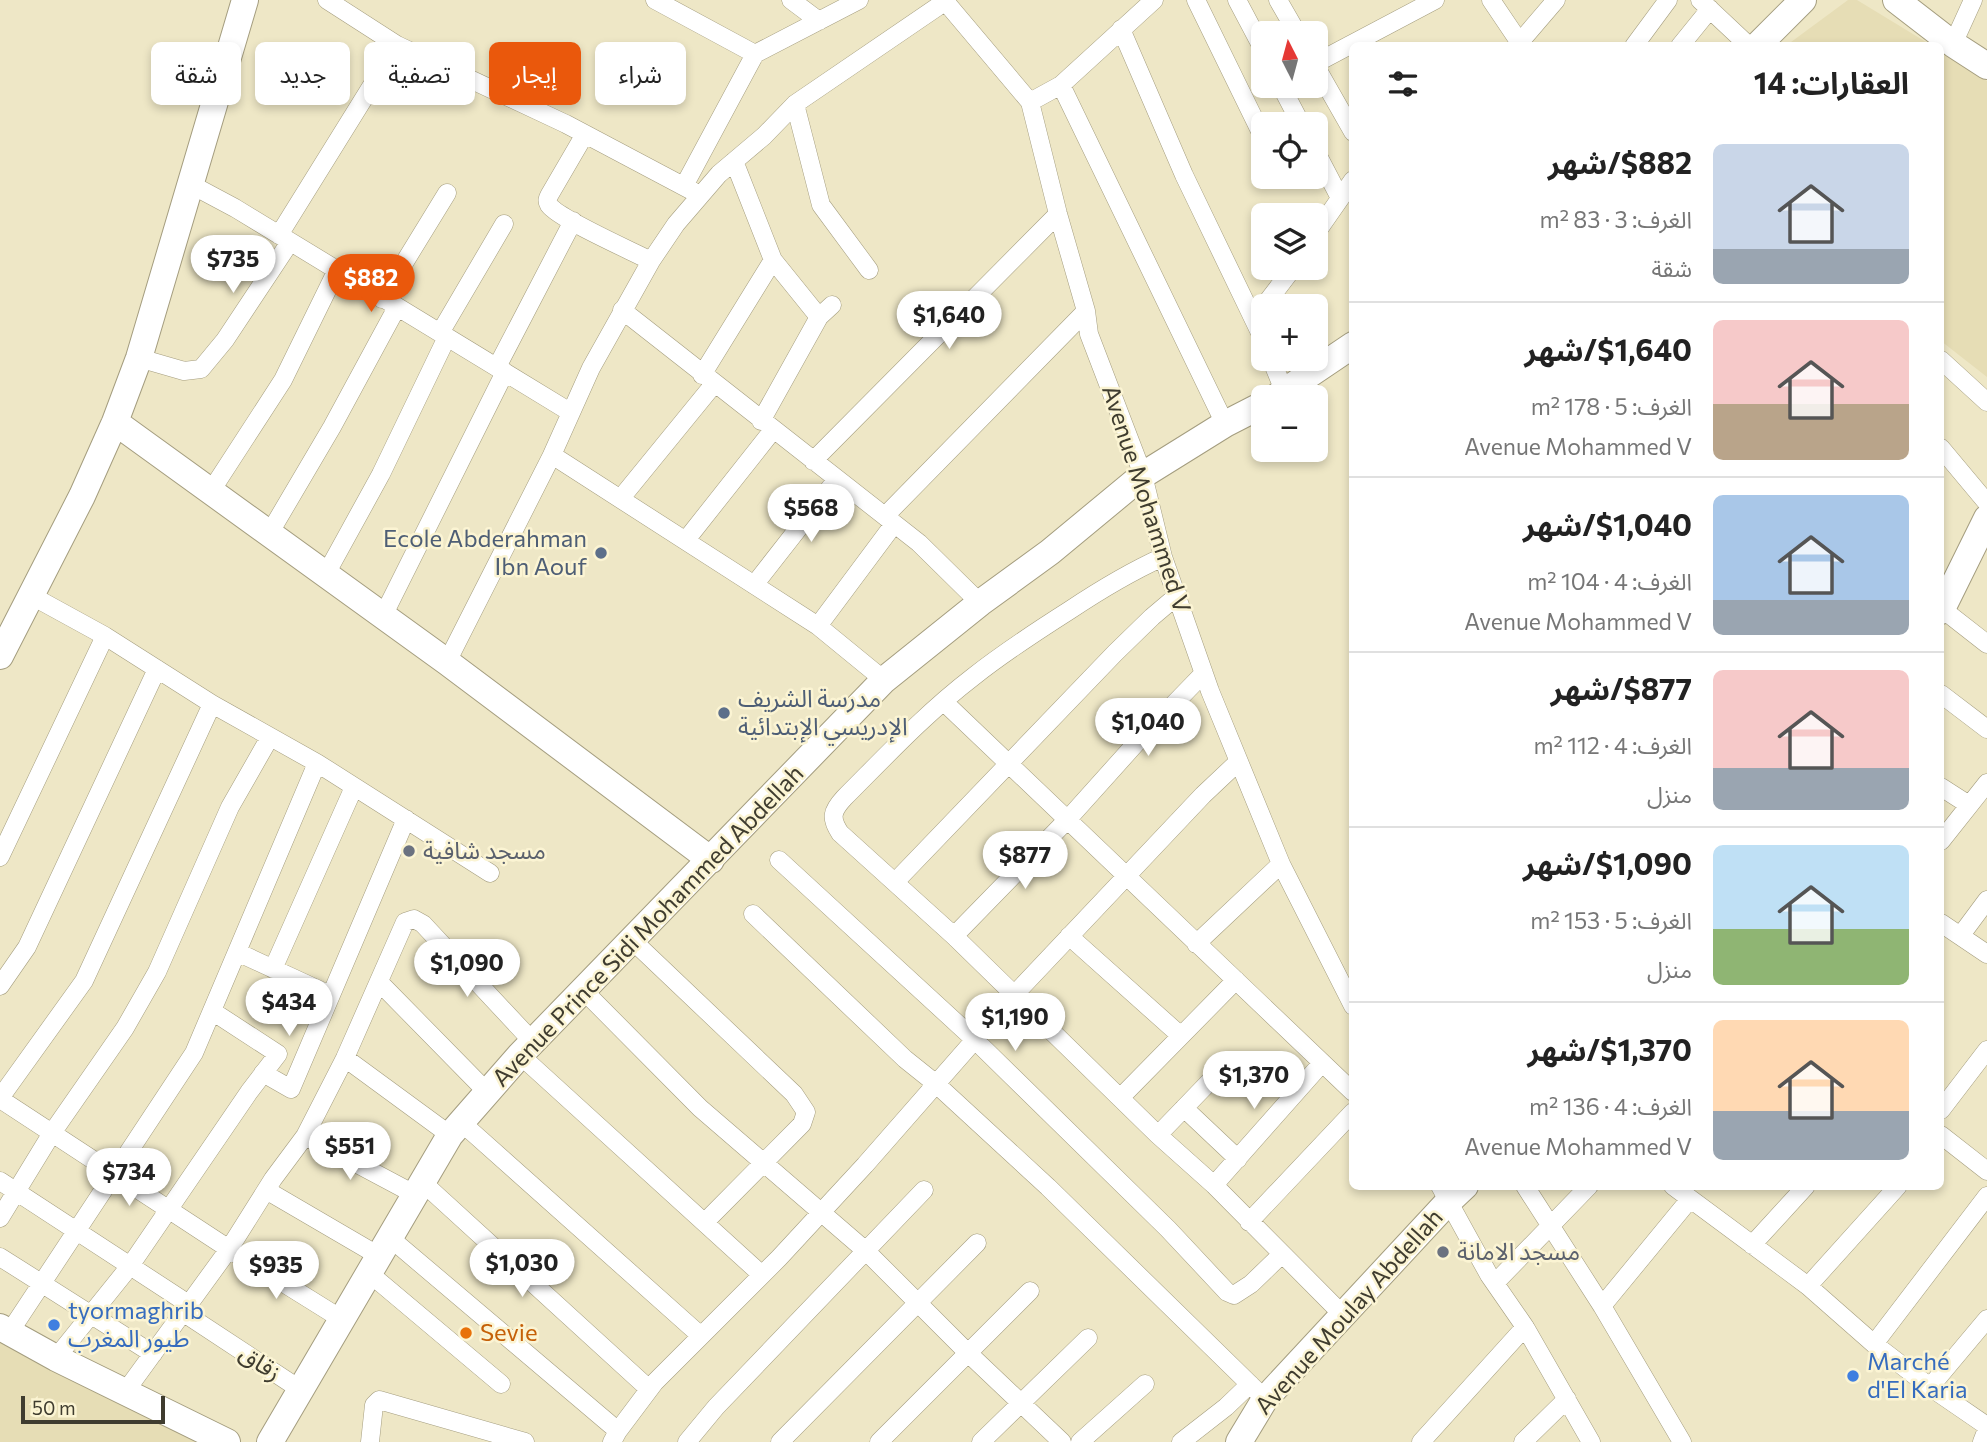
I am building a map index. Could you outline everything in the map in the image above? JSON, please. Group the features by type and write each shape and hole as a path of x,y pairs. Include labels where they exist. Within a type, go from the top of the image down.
{"street":[{"path":"0,656 82,496 115,422 139,358 245,0"},
{"path":"327,0 392,42"},
{"path":"655,0 755,54"},
{"path":"790,0 819,21"},
{"path":"447,662 622,310 692,190 755,54 859,0"},
{"path":"1030,102 1061,85 1154,0"},
{"path":"1195,0 1251,113"},
{"path":"1237,0 1251,26"},
{"path":"1278,0 1290,21"},
{"path":"1358,42 1434,0"},
{"path":"1491,0 1520,42"},
{"path":"1523,42 1556,0"},
{"path":"1637,42 1668,0"},
{"path":"1762,42 1803,0"},
{"path":"1896,0 1953,44 1987,66"},
{"path":"1953,44 1973,0"},
{"path":"692,190 764,136 795,104 945,1"},
{"name":"Avenue Mohammed V","path":"945,1 1030,102 1086,311 1089,334 1143,475 1163,558 1238,762 1281,864 1349,998"},
{"path":"1682,42 1705,4 1745,42"},
{"path":"1121,29 1184,175 1251,294"},
{"path":"1328,58 1349,47"},
{"path":"475,82 585,134 692,190"},
{"path":"1061,85 1224,424"},
{"path":"1328,87 1349,125"},
{"path":"139,358 184,371 201,369 230,333 364,102"},
{"path":"795,104 821,205 869,270"},
{"path":"585,134 548,200 549,204 573,221 651,261"},
{"path":"686,540 767,425 826,311 772,260 734,161"},
{"path":"1328,175 1340,198"},
{"path":"190,184 570,412"},
{"path":"1328,216 1349,186"},
{"path":"270,534 332,427 389,303 447,193"},
{"path":"813,461 1058,214"},
{"path":"383,616 573,221"},
{"path":"326,574 381,474 444,335 504,224"},
{"path":"621,498 708,380 772,260"},
{"path":"211,491 283,380 337,270"},
{"path":"622,310 919,543 980,603"},
{"path":"818,626 890,520 1086,311"},
{"name":"Avenue Prince Sidi Mohammed Abdellah","path":"1294,385 1349,348"},
{"path":"1944,363 1987,402"},
{"name":"Avenue Prince Sidi Mohammed Abdellah","path":"279,1440 324,1347 343,1320 417,1188 456,1129 527,1049 884,680 980,603 1050,552 1143,475 1251,410"},
{"path":"115,422 447,662 711,860"},
{"path":"1944,452 1987,503"},
{"path":"552,455 818,626 884,680"},
{"path":"754,585 837,479"},
{"path":"1944,603 1987,518"},
{"path":"1163,558 1104,588 972,677 832,811 832,817 840,833 897,881 1158,1135 1214,1185 1344,1315"},
{"path":"897,881 1125,643 1178,595"},
{"path":"32,596 105,636 212,704 317,764 490,873"},
{"path":"1944,611 1987,644"},
{"path":"0,857 105,636"},
{"path":"0,986 27,947 157,669"},
{"path":"954,936 1204,673"},
{"path":"1944,696 1987,729"},
{"path":"944,702 1349,1088"},
{"path":"212,704 84,981 0,1098 168,1210 343,1320"},
{"path":"0,1218 52,1133 125,1028 157,972 230,807 270,737"},
{"path":"266,1190 379,1256 615,1436 649,1389 866,1165 1014,995 1203,794 1238,762"},
{"path":"227,1442 55,1358 5,1330 78,1231 194,1053 317,764"},
{"path":"1944,837 1987,783"},
{"path":"273,969 354,787"},
{"path":"1944,789 1969,805"},
{"path":"263,1073 291,1089 406,820"},
{"path":"779,860 974,1039 1158,1219 1227,1292 1234,1294 1245,1289 1282,1254"},
{"path":"1196,944 1281,864"},
{"path":"1961,935 1987,900"},
{"path":"753,914 905,1059 935,1083 1048,1187 1257,1392 1226,1407 1181,1442"},
{"path":"125,1392 187,1309 305,1136 345,1058 405,922 410,919 417,920 429,929 527,1049 762,1275"},
{"path":"1944,925 1987,954"},
{"path":"1069,936 1181,1036"},
{"path":"632,940 772,1070 804,1107 805,1118 802,1124 705,1222"},
{"path":"237,952 330,995"},
{"path":"1120,1098 1236,980"},
{"path":"379,982 488,1093"},
{"path":"583,990 700,1108 866,1251 1062,1442"},
{"path":"55,1358 130,1266 278,1054 212,1011"},
{"path":"1944,1106 1987,1050"},
{"path":"345,1058 456,1129 701,1336"},
{"path":"1214,1185 1322,1063"},
{"path":"1158,1135 1212,1079"},
{"path":"1184,1108 1238,1159"},
{"path":"1250,1222 1349,1116"},
{"path":"305,1136 417,1188 649,1389"},
{"path":"1944,1139 1986,1168"},
{"name":"زقاق","path":"0,1181 130,1266 301,1390"},
{"path":"687,1442 716,1407 924,1190"},
{"path":"1528,1190 1602,1306 1682,1442"},
{"path":"1495,1283 1585,1190"},
{"path":"1678,1190 1808,1286 1874,1344 1930,1387 1984,1424 1987,1429 1982,1442"},
{"path":"1752,1245 1802,1190"},
{"path":"1808,1286 1894,1190"},
{"path":"1451,1192 1495,1283 1525,1327 1591,1442"},
{"name":"Avenue Moulay Abdellah","path":"1239,1442 1257,1392 1344,1315 1451,1192"},
{"path":"1874,1344 1987,1196"},
{"path":"1602,1306 1690,1199"},
{"path":"780,1442 977,1243"},
{"path":"379,1256 501,1384"},
{"path":"0,1257 153,1354"},
{"path":"879,1442 1030,1291"},
{"path":"1930,1387 1987,1319"},
{"path":"1421,1442 1525,1327"},
{"path":"981,1442 1088,1338"},
{"path":"1080,1442 1144,1384"},
{"path":"1523,1442 1567,1399"},
{"path":"370,1442 374,1405 379,1400 525,1442"}],"shaded area":[{"path":"1848,0 1857,0 1926,42 1791,42"},
{"path":"1944,54 1987,81 1987,377 1944,343"},
{"path":"0,1328 226,1442 0,1442"}],"place":[{"name":"Ecole Abderahman Ibn Aouf","path":"601,553"},
{"name":"مدرسة الشريف الإدريسي الإبتدائية","path":"724,713"},
{"name":"مسجد شافية","path":"409,851"},
{"name":"مسجد الامانة","path":"1443,1252"},
{"name":"tyormaghrib طيور المغرب","path":"54,1325"},
{"name":"Sevie","path":"466,1333"},
{"name":"Marché d'El Karia","path":"1853,1376"}]}
